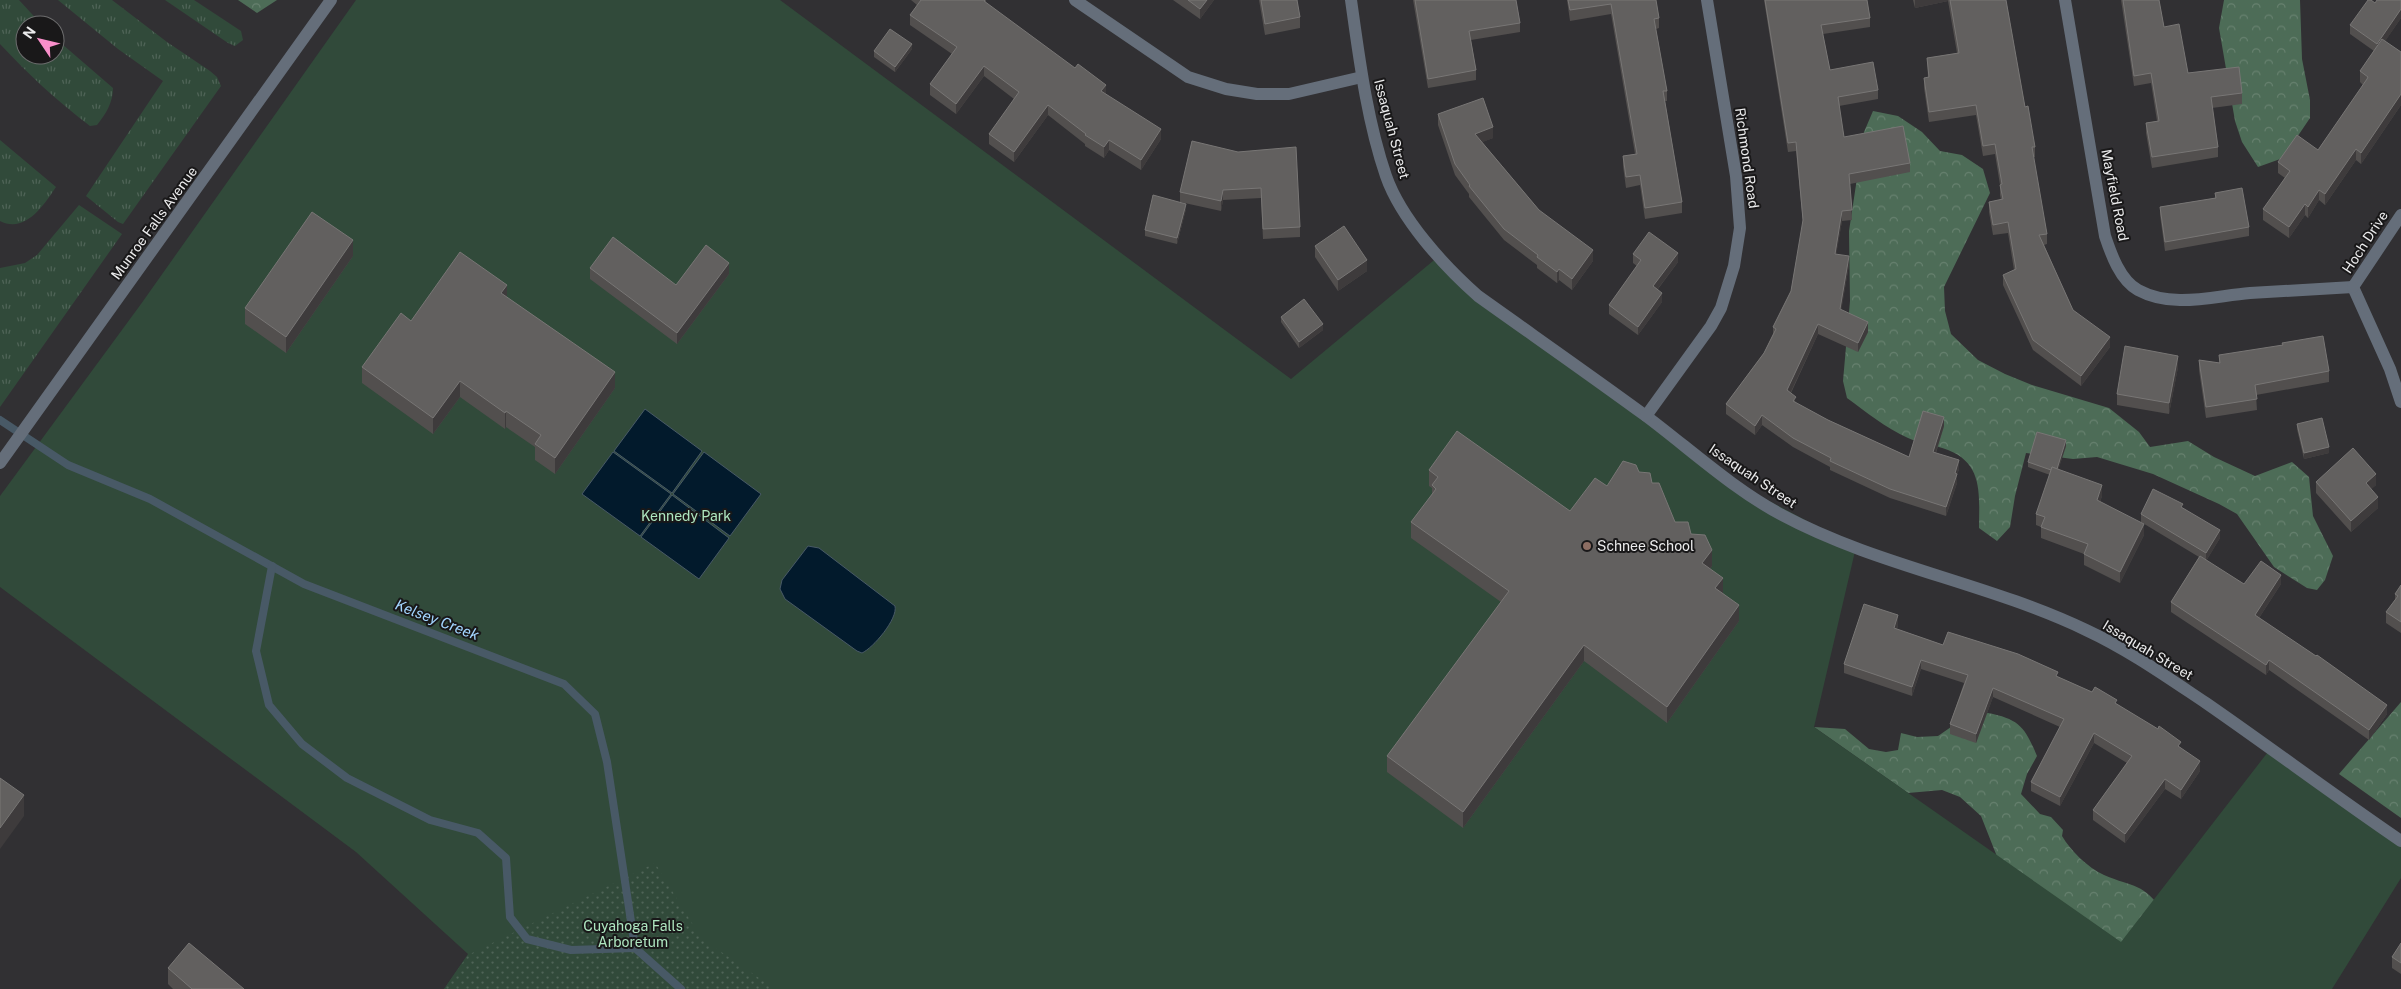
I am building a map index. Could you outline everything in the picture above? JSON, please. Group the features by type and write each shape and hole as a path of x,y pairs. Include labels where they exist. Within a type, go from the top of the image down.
{"street":[{"name":"Munroe Falls Avenue","path":"0,462 331,0"},
{"path":"1076,0 1188,77 1226,89 1257,94 1289,94 1362,77"},
{"name":"Issaquah Street","path":"1351,0 1362,77 1386,176 1421,235 1478,296 1646,416 1728,479 1779,514 1816,532 2051,614 2119,646 2271,748 2401,841"},
{"name":"Richmond Road","path":"1646,416 1711,326 1721,308 1734,266 1740,228 1736,176 1707,0"},
{"name":"Mayfield Road","path":"2065,0 2105,236 2114,260 2125,278 2136,290 2161,300 2353,287"},
{"name":"Hoch Drive","path":"2353,287 2401,215"},
{"path":"2353,287 2390,369 2401,402"}],"green space":[{"path":"0,0 19,0 33,15 15,15 15,59 0,44"},
{"path":"58,0 112,0 167,42 210,71 217,77 221,86 123,224 86,196 163,81 118,49"},
{"path":"165,0 194,0 241,31 243,40 235,46 228,43"},
{"path":"238,0 277,0 257,13"},
{"name":"Kennedy Park","path":"356,0 780,0 1291,379 1439,256 1478,296 1728,479 1856,547 1814,727 2121,942 2271,748 2401,841 2401,878 2332,989 444,989 468,954 356,852 0,587 0,496 141,304"},
{"path":"2224,0 2300,0 2302,59 2310,100 2310,118 2283,158 2258,167 2242,142 2235,121 2219,28"},
{"path":"65,47 113,88 112,98 97,125 90,126 20,65 65,65"},
{"path":"1873,111 1898,116 1922,132 1940,151 1962,155 1983,169 1990,193 1944,287 1945,311 1951,334 1978,360 2005,374 2032,385 2109,408 2139,432 2150,447 2188,441 2214,457 2255,476 2292,462 2309,477 2313,516 2333,556 2325,580 2317,590 2307,588 2274,567 2237,514 2153,474 2097,457 2073,459 2026,453 2015,496 2010,527 1997,541 1979,528 1979,493 1977,482 1974,472 1960,456 1948,450 1918,442 1892,430 1847,398 1843,381 1850,301 1849,231 1864,132"},
{"path":"0,140 56,187 33,216 18,224 0,221"},
{"path":"79,205 122,234 0,407 0,268 25,263 37,255"},
{"path":"2401,702 2401,818 2339,774"},
{"path":"1988,713 2007,718 2020,726 2029,738 2037,756 2027,774 2021,794 2040,814 2051,817 2063,830 2062,836 2066,842 2086,863 2104,875 2144,891 2157,903 2164,913 2128,943 2112,943 2007,882 1981,816 1960,797 1942,790 1908,793 1814,727 1845,729 1869,749 1886,752 1898,750 1901,733 1917,737 1938,736 1964,718"},
{"name":"Cuyahoga Falls Arboretum","path":"655,863 701,938 775,989 444,989 468,955"}],"water":[{"path":"645,409 702,451 672,493 614,451"},
{"path":"613,452 671,494 640,536 582,494"},
{"path":"704,452 761,494 730,536 673,494"},
{"path":"672,495 729,538 699,579 641,537"},
{"path":"808,546 819,548 895,606 895,612 889,625 872,645 862,653 785,599 780,589 782,580"}],"building":[{"path":"921,0 985,0 1075,68 1078,64 1106,85 1101,91 1161,129 1141,160 1109,140 1104,147 1085,135 1048,105 1014,152 989,134 1019,92 984,66 956,104 930,84 957,47 910,15"},
{"path":"1188,0 1207,0 1200,9"},
{"path":"1261,0 1297,0 1300,17 1265,24"},
{"path":"1415,0 1516,0 1520,23 1469,31 1476,70 1428,79"},
{"path":"1568,0 1656,0 1659,18 1654,19 1667,91 1663,91 1682,202 1645,208 1640,175 1626,177 1623,156 1637,154 1611,4 1570,10"},
{"path":"1765,0 1867,0 1870,18 1821,25 1830,70 1873,62 1878,90 1838,97 1844,137 1903,126 1910,163 1849,174 1852,210 1842,211 1835,254 1849,256 1840,309 1868,322 1858,343 1818,324 1787,390 1796,397 1793,401 1828,420 1909,457 1923,411 1944,417 1933,452 1959,460 1955,473 1957,474 1946,507 1890,489 1830,461 1831,458 1793,438 1762,415 1755,426 1726,404 1764,353 1776,329 1773,327 1791,291 1803,220 1796,142 1788,143"},
{"path":"1950,0 2006,0 2025,107 2028,106 2035,147 2032,147 2047,234 2039,235 2073,310 2110,337 2081,376 2033,340 2003,275 2016,269 2008,222 1993,225 1989,202 2003,199 2000,185 2002,184 1995,144 1983,146 1976,105 1929,112 1924,78 1929,77 1927,58 1959,53"},
{"path":"2123,0 2159,0 2164,27 2179,24 2188,73 2239,67 2242,93 2211,97 2218,147 2152,157 2146,123 2159,121 2151,73 2134,76"},
{"path":"2368,0 2375,3 2377,0 2401,0 2401,9 2377,44 2350,25"},
{"path":"890,29 912,44 895,67 874,51"},
{"path":"2382,39 2401,52 2401,94 2361,153 2356,149 2325,194 2319,190 2308,207 2305,204 2289,227 2263,209 2290,171 2278,162 2297,135 2318,150 2367,79 2368,77 2360,71"},
{"path":"1483,98 1493,127 1475,134 1539,210 1593,250 1572,279 1559,269 1557,272 1504,229 1469,186 1455,164 1438,114"},
{"path":"1192,141 1238,152 1296,147 1300,227 1263,229 1261,188 1223,190 1221,201 1180,192"},
{"path":"2242,188 2249,227 2165,242 2160,207 2216,198 2215,193"},
{"path":"1153,195 1186,204 1177,238 1145,230"},
{"path":"312,212 353,240 286,337 245,308"},
{"path":"1344,226 1367,260 1338,280 1315,246"},
{"path":"1649,232 1678,253 1653,286 1662,293 1638,327 1609,305 1641,260 1633,254"},
{"path":"613,237 676,285 706,245 729,263 677,333 590,268"},
{"path":"460,252 507,285 501,293 615,372 555,458 535,444 541,435 506,411 505,413 460,381 433,418 362,367 401,313 411,321"},
{"path":"1304,299 1323,324 1299,342 1281,317"},
{"path":"2323,336 2329,371 2255,385 2257,399 2206,407 2199,360 2220,363 2219,355 2283,345 2282,343"},
{"path":"2125,346 2178,356 2169,403 2117,394"},
{"path":"2322,418 2329,447 2304,453 2297,424"},
{"name":"Schnee School","path":"1457,431 1570,511 1595,478 1607,486 1623,461 1636,465 1639,472 1650,473 1652,483 1659,483 1675,522 1688,522 1691,534 1705,535 1712,550 1702,563 1723,578 1715,588 1739,605 1667,707 1584,645 1463,812 1387,756 1509,591 1411,522 1436,489 1432,485 1438,477 1429,470"},
{"path":"2037,432 2066,440 2057,469 2052,467 2051,470 2028,462"},
{"path":"2353,448 2376,474 2366,483 2378,497 2351,521 2316,482"},
{"path":"2052,467 2102,485 2097,500 2144,524 2120,572 2084,554 2088,544 2041,527 2045,517 2036,514"},
{"path":"2153,489 2183,504 2181,507 2220,530 2206,553 2141,514"},
{"path":"2200,556 2244,584 2261,561 2281,575 2255,615 2317,655 2387,705 2369,730 2269,660 2266,665 2171,602"},
{"path":"2401,585 2401,622 2386,612 2398,596 2395,594"},
{"path":"1864,604 1898,615 1894,628 1943,645 1948,632 2018,654 2058,672 2056,676 2092,692 2095,687 2117,700 2115,703 2158,729 2159,726 2181,742 2178,746 2200,761 2181,790 2165,779 2125,834 2093,810 2132,756 2094,733 2060,797 2031,782 2064,719 1993,688 1976,734 1950,724 1968,675 1921,660 1912,687 1844,664"},
{"path":"0,778 24,795 0,828"},
{"path":"189,943 244,989 192,989 168,968"},
{"path":"2401,943 2401,963 2392,957"}],"waterway":[{"name":"Kelsey Creek","path":"0,420 68,465 150,499 304,584 564,684 595,714 607,762 635,948 681,989"},
{"path":"272,566 256,651 269,705 302,744 347,778 430,820 478,833 506,858 510,917 527,939 571,950 635,948"}],"place":[{"name":"Schnee School","path":"1587,546"}]}
